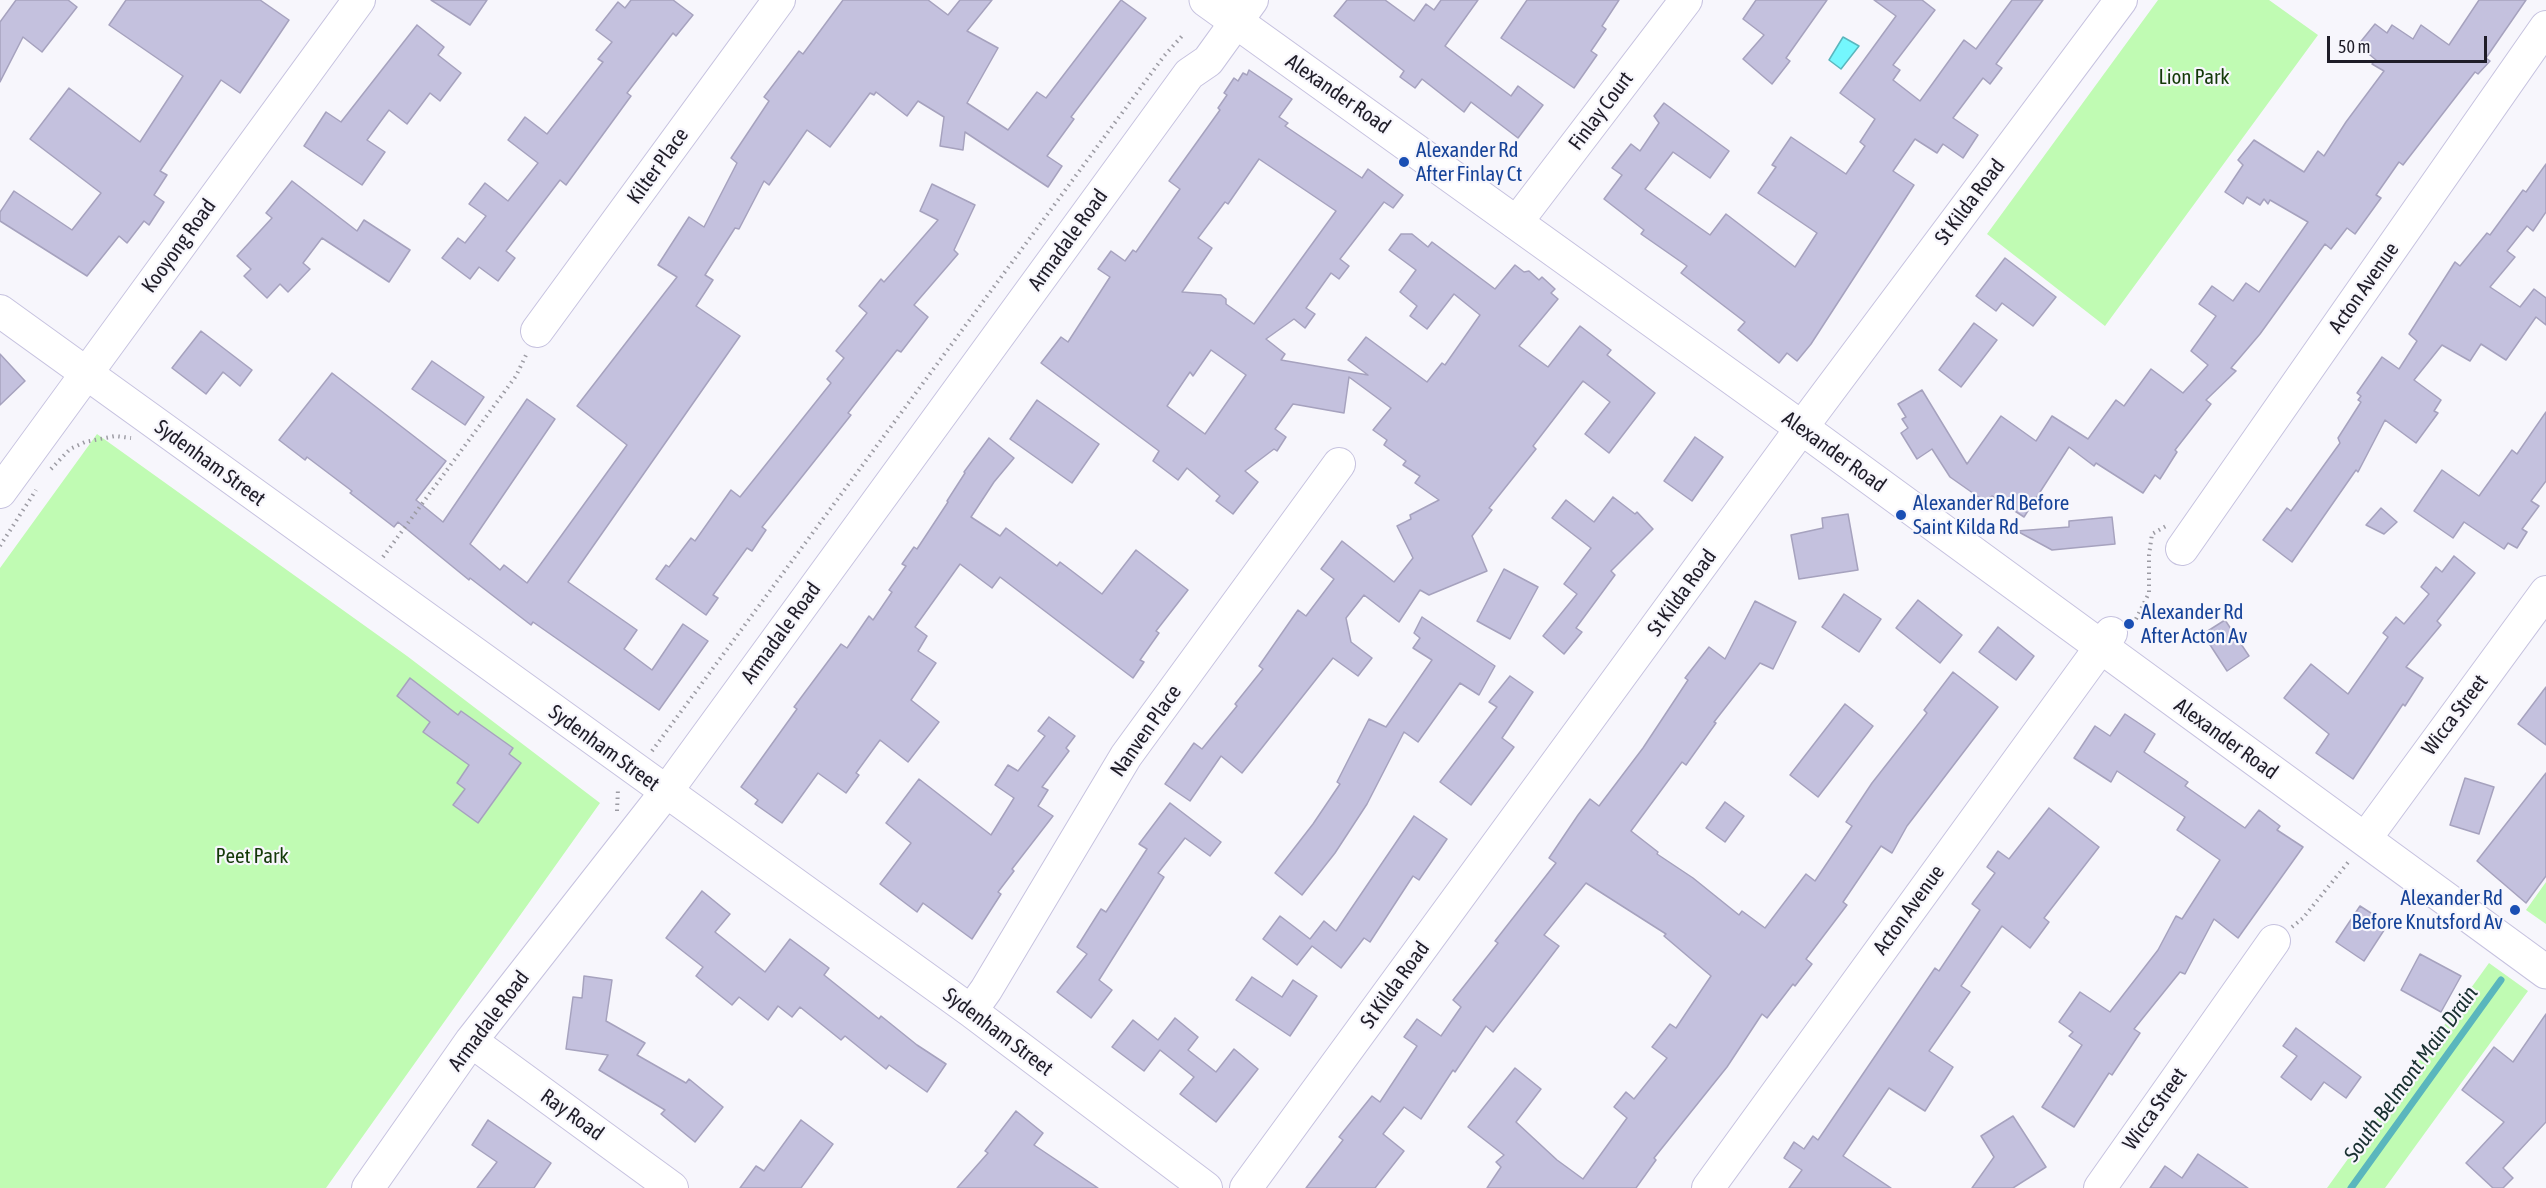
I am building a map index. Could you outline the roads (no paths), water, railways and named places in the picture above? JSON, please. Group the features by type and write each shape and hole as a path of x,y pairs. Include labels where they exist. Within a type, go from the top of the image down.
{"main road":[{"name":"Alexander Road","path":"1234,5 2106,640 2245,733 2363,841 2546,972"},
{"name":"Alexander Road","path":"2363,841 2546,950"}],"street":[{"name":"Kooyong Road","path":"0,492 359,0"},
{"name":"Kilter Place","path":"537,331 779,0"},
{"name":"Finlay Court","path":"1521,215 1686,0"},
{"name":"St Kilda Road","path":"1246,1188 1807,422 2121,0"},
{"name":"Armadale Road","path":"368,1188 471,1041 666,792 1189,74 1208,62 1234,5"},
{"name":"Acton Avenue","path":"2182,549 2546,27"},
{"name":"Sydenham Street","path":"0,311 369,578 627,776 666,792 971,1011 1206,1188"},
{"name":"Nanven Place","path":"971,1011 986,990 1126,756 1339,464"},
{"name":"Wicca Street","path":"2363,841 2546,592"},
{"name":"Acton Avenue","path":"1708,1188 2106,640"},
{"name":"Wicca Street","path":"2100,1188 2274,941"},
{"name":"Ray Road","path":"471,1041 672,1188"}],"water":[{"path":"1843,37 1859,46 1841,69 1829,60"}],"waterway":[{"name":"South Belmont Main Drain","path":"2351,1188 2501,980"}],"place":[{"name":"Alexander Rd After Finlay Ct","path":"1404,162"},
{"name":"Alexander Rd Before Saint Kilda Rd","path":"1901,515"},
{"name":"Alexander Rd After Acton Av","path":"2129,624"},
{"name":"Alexander Rd Before Knutsford Av","path":"2515,910"}],"park label":[{"name":"Lion Park","path":"2194,77"},
{"name":"Peet Park","path":"252,856"}]}
